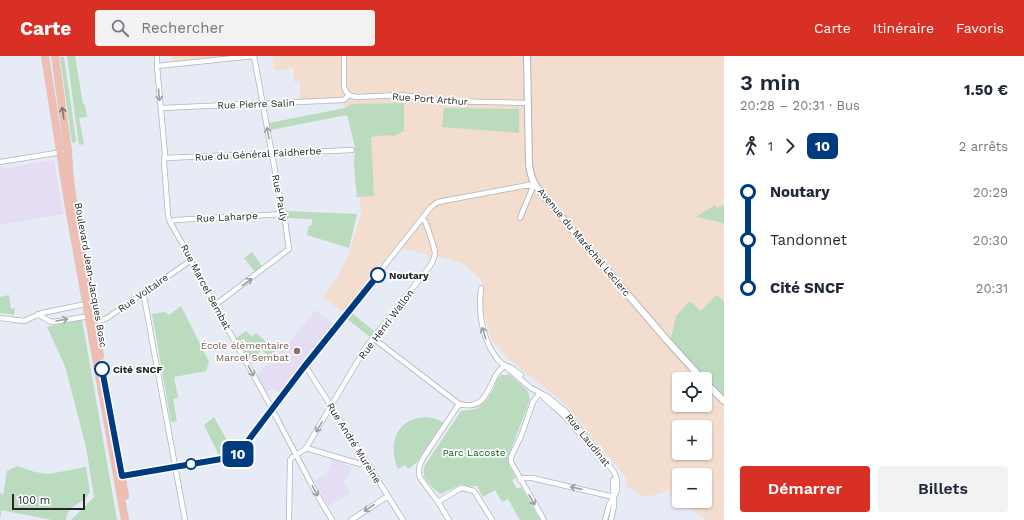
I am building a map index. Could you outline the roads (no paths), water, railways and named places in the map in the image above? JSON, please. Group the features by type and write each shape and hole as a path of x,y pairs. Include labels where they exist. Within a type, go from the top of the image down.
{"main road":[{"name":"Boulevard Jean-Jacques Bosc","path":"45,56 86,304 91,319 122,476 129,520"},
{"name":"Boulevard Jean-Jacques Bosc","path":"55,56 68,151 70,180 124,520"}],"street":[{"name":"Rue Marcel Sembat","path":"157,56 168,215 170,222 332,520"},
{"path":"157,66 254,56"},
{"name":"Rue Pauly","path":"215,305 288,251 290,247 254,56"},
{"path":"344,56 344,87 345,91 349,95"},
{"name":"Avenue du Maréchal Leclerc","path":"527,56 530,164 531,178 534,184 696,372"},
{"name":"Rue Port Arthur","path":"349,95 358,97 401,95 444,101 528,103"},
{"name":"Rue Pierre Salin","path":"161,108 345,100 349,95"},
{"name":"Rue du Général Faidherbe","path":"165,158 352,150"},
{"path":"0,162 68,151"},
{"path":"60,152 64,162 70,202 76,216"},
{"path":"520,218 534,184"},
{"path":"122,476 233,457 238,454 304,367 431,207 438,202 534,184"},
{"name":"Rue Laharpe","path":"170,222 175,220 284,214"},
{"name":"Rue Henri Wallon","path":"306,448 366,347 430,266 435,254 425,221 422,219"},
{"name":"Rue Voltaire","path":"38,314 53,322 91,319 99,321 107,318 190,261"},
{"name":"Rue Laudinat","path":"481,288 481,321 485,337 495,356 531,388 548,397 564,411 614,472 617,480 617,490 609,505 605,520"},
{"path":"142,293 147,310 185,520"},
{"path":"0,318 24,321 38,314 86,304"},
{"path":"373,338 459,404 466,406 474,405 480,402 490,388 495,376 505,365"},
{"name":"Rue André Mureine","path":"304,367 308,370 403,520"},
{"path":"712,389 724,401"},
{"path":"540,393 533,402 521,436 511,457 511,462 544,520"},
{"path":"449,520 419,475 419,469 420,464 459,404"},
{"path":"289,520 290,460 292,457 306,448 360,464 366,461"},
{"path":"114,458 118,473 122,476"},
{"path":"291,468 300,461"},
{"path":"118,484 122,476"},
{"path":"520,480 524,478 532,478 614,497"},
{"path":"438,502 459,489 463,488 474,491 492,520"},
{"path":"351,520 358,518 388,496"},
{"name":"Rue Laudinat","path":"611,520 614,497"}],"place":[{"name":"Noutary","path":"378,275"},
{"name":"École élémentaire Marcel Sembat","path":"297,351"},
{"name":"Cité SNCF","path":"102,369"}],"park label":[{"name":"Parc Lacoste","path":"474,452"}]}
